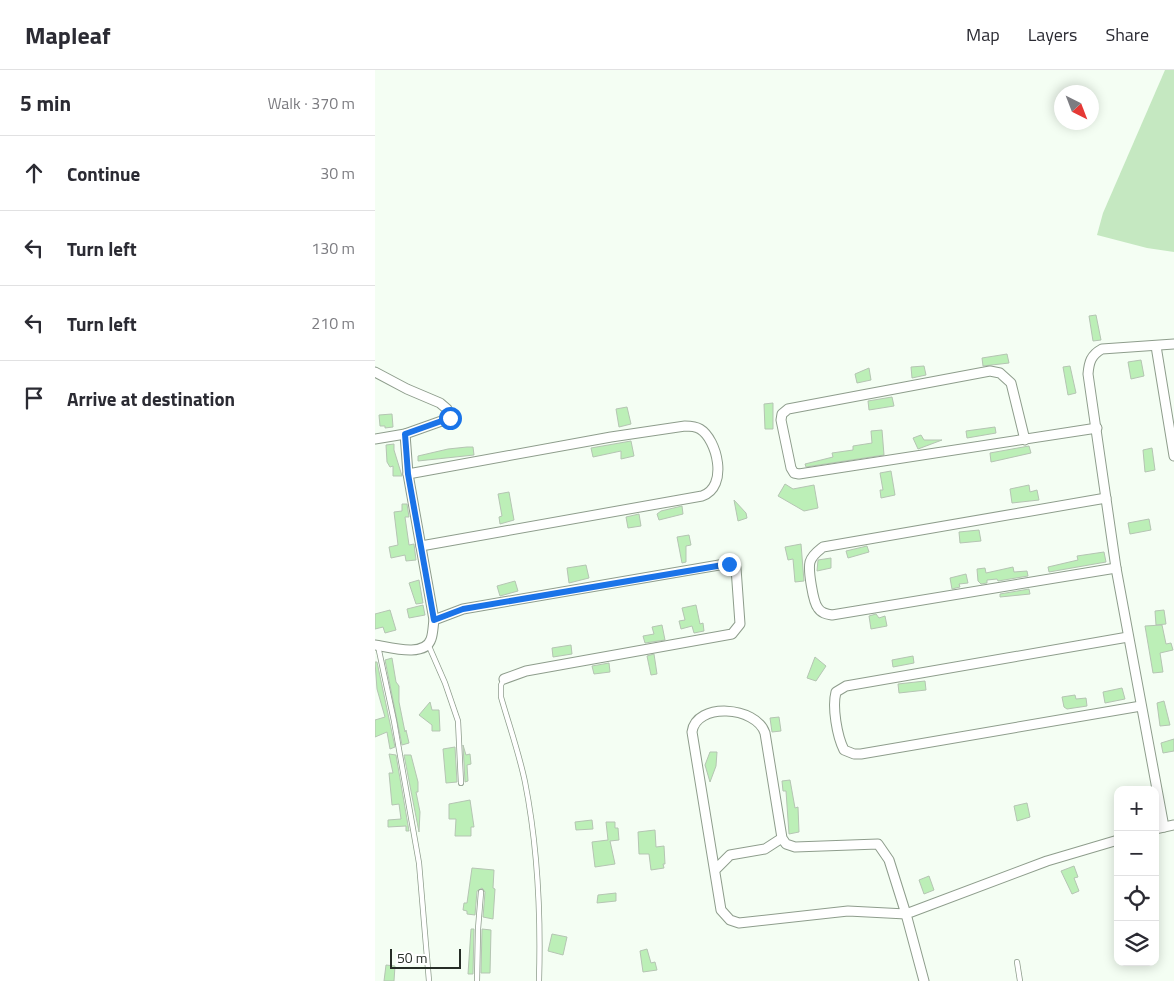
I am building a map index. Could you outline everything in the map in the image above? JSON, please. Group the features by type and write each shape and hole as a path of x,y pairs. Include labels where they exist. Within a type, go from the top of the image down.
{"street":[{"path":"1165,827 1116,568 1088,374 1089,362 1093,354 1102,349 1174,344"},
{"path":"1156,346 1174,456"},
{"path":"1025,440 1011,383 1000,373 990,371 788,409 783,414 781,420 791,468 797,474 1025,440 1097,428"},
{"path":"375,372 407,389 440,403 447,409 450,418 405,434 375,439"},
{"path":"408,474 611,437 685,426 695,426 706,434 718,468 716,485 702,496 421,546"},
{"path":"376,646 423,648 428,644 434,620 408,474 405,434"},
{"path":"1106,498 823,547 809,563 811,583 818,608 831,615 1116,568"},
{"path":"434,620 463,609 725,564 736,568 741,624 732,634 527,672 505,679"},
{"path":"1128,637 846,686 836,692 834,698 838,725 844,750 854,754 861,754 1141,706"},
{"path":"925,981 906,914 892,867 878,844 795,847 785,844 782,838 762,725 742,712 704,714 696,719 691,732 716,869 721,910 725,916 734,922 848,911 906,914 1047,860 1114,841"},
{"path":"716,869 730,855 765,848 782,838"}],"lane":[{"path":"428,644 445,683 458,721 461,783"},
{"path":"376,646 394,722 419,863 429,981"},
{"path":"505,679 501,685 501,697 525,782 537,866 540,934 539,981"},
{"path":"477,981 477,929 481,892"},
{"path":"1017,962 1020,981"}],"green space":[{"path":"1165,70 1174,70 1174,252 1147,248 1097,235 1103,213"}],"building":[{"path":"1096,315 1101,340 1093,341 1089,316"},
{"path":"1007,354 1009,363 983,366 982,358"},
{"path":"1141,360 1144,376 1131,379 1128,362"},
{"path":"924,366 926,375 912,378 911,367"},
{"path":"1070,366 1076,393 1068,395 1063,367"},
{"path":"869,368 871,380 857,383 855,374"},
{"path":"892,397 894,406 869,410 868,401"},
{"path":"773,403 773,429 765,429 764,404"},
{"path":"627,407 631,424 619,427 616,409"},
{"path":"392,414 393,427 385,428 385,426 380,426 379,415"},
{"path":"995,427 996,433 967,438 966,431"},
{"path":"882,430 884,455 806,467 805,464 833,457 832,453 853,450 853,446 872,443 871,431"},
{"path":"921,435 924,440 942,440 918,449 913,438"},
{"path":"631,441 634,456 621,459 621,451 593,457 591,448"},
{"path":"394,444 402,476 393,476 393,466 390,467 387,462 386,445"},
{"path":"1029,446 1031,453 991,462 990,453"},
{"path":"473,447 474,455 418,461 418,456"},
{"path":"1152,448 1155,470 1145,472 1143,450"},
{"path":"891,471 895,495 881,498 880,490 883,490 880,473"},
{"path":"785,484 793,489 814,485 818,508 804,511 778,496"},
{"path":"1029,485 1030,492 1037,490 1039,500 1012,503 1010,489"},
{"path":"509,492 514,520 500,524 499,517 502,516 498,494"},
{"path":"734,500 746,513 747,518 738,521"},
{"path":"402,504 407,504 409,517 405,517 409,545 414,544 416,560 406,561 405,555 391,558 389,547 398,545 394,512 402,511"},
{"path":"682,506 683,514 659,520 657,514 661,511"},
{"path":"639,514 641,526 628,528 626,517"},
{"path":"1149,519 1151,530 1130,534 1128,523"},
{"path":"979,530 981,541 960,543 959,532"},
{"path":"689,535 691,545 686,546 686,562 682,563 677,537"},
{"path":"801,544 804,581 795,582 793,559 788,560 785,547"},
{"path":"867,546 869,552 848,558 846,551"},
{"path":"1104,552 1106,562 1049,572 1048,567 1078,560 1077,556"},
{"path":"831,558 831,568 817,571 818,560"},
{"path":"586,565 589,578 569,583 567,568"},
{"path":"1013,567 1014,572 1027,571 1028,576 998,581 997,579 987,580 987,583 981,584 978,581 977,569 985,568 986,573"},
{"path":"966,574 968,583 959,584 960,587 952,589 950,578"},
{"path":"419,580 423,603 416,604 409,583"},
{"path":"515,581 518,591 500,596 497,586"},
{"path":"1029,589 1030,594 1000,597 1000,594"},
{"path":"423,605 425,615 409,618 407,609"},
{"path":"696,605 700,624 703,623 704,631 694,633 692,626 681,629 679,621 685,620 682,608"},
{"path":"390,610 396,630 385,633 383,627 375,629 375,614"},
{"path":"1164,610 1166,624 1156,625 1155,611"},
{"path":"876,614 879,618 885,616 887,626 871,629 869,616"},
{"path":"662,625 665,640 645,643 643,636 654,634 652,627"},
{"path":"1162,625 1166,644 1171,643 1173,650 1160,653 1163,672 1153,673 1145,626"},
{"path":"571,645 572,654 553,657 552,648"},
{"path":"654,654 657,674 651,675 647,656"},
{"path":"913,656 914,663 893,667 892,660"},
{"path":"815,657 826,666 816,681 807,678"},
{"path":"392,658 396,682 399,686 399,702 405,732 406,730 409,743 402,745 385,660"},
{"path":"375,662 377,662 395,747 390,749 387,732 375,737 375,720 385,717 377,689"},
{"path":"609,663 610,672 594,674 592,666"},
{"path":"925,681 926,690 899,693 898,684"},
{"path":"1122,688 1125,699 1105,703 1103,692"},
{"path":"1075,695 1076,699 1086,698 1087,706 1067,709 1064,707 1062,697"},
{"path":"1164,701 1170,725 1160,726 1157,703"},
{"path":"430,702 432,710 439,710 440,731 432,731 432,725 419,715"},
{"path":"779,717 781,731 772,732 770,718"},
{"path":"1174,739 1174,751 1163,753 1161,743"},
{"path":"463,745 466,755 470,754 471,764 467,765 468,781 465,782"},
{"path":"455,747 457,782 446,783 443,749"},
{"path":"710,752 717,752 716,766 710,782 705,765"},
{"path":"389,754 396,755 409,831 406,831 406,826 388,827 388,820 401,819 399,804 392,805 389,773 393,773"},
{"path":"404,755 411,755 418,782 418,792 416,792 420,812 419,832"},
{"path":"790,780 795,808 798,807 799,832 789,834 786,791 783,791 782,781"},
{"path":"470,800 474,827 471,827 471,836 455,836 456,819 449,819 449,804"},
{"path":"1027,803 1030,817 1017,821 1014,806"},
{"path":"592,820 593,829 576,830 575,822"},
{"path":"606,822 615,822 615,828 618,828 619,840 610,841 615,864 595,867 592,842 608,840"},
{"path":"655,830 656,847 664,846 665,864 663,864 664,868 651,870 649,854 639,854 638,832"},
{"path":"1074,866 1078,877 1074,878 1079,891 1072,894 1061,871"},
{"path":"472,868 494,870 493,919 483,917 485,892 482,888 477,891 475,915 467,914 467,911 463,910 464,903 467,903"},
{"path":"929,876 934,890 924,894 919,880"},
{"path":"616,893 616,901 597,903 598,895"},
{"path":"471,929 474,929 473,974 468,974"},
{"path":"482,929 491,930 490,973 481,973"},
{"path":"552,934 567,937 563,955 548,951"},
{"path":"647,949 651,963 655,962 657,970 643,972 640,951"},
{"path":"386,965 395,966 394,981 384,981"}],"route":[{"path":"450,418 405,434 408,474 434,620 463,609 729,564"}]}
